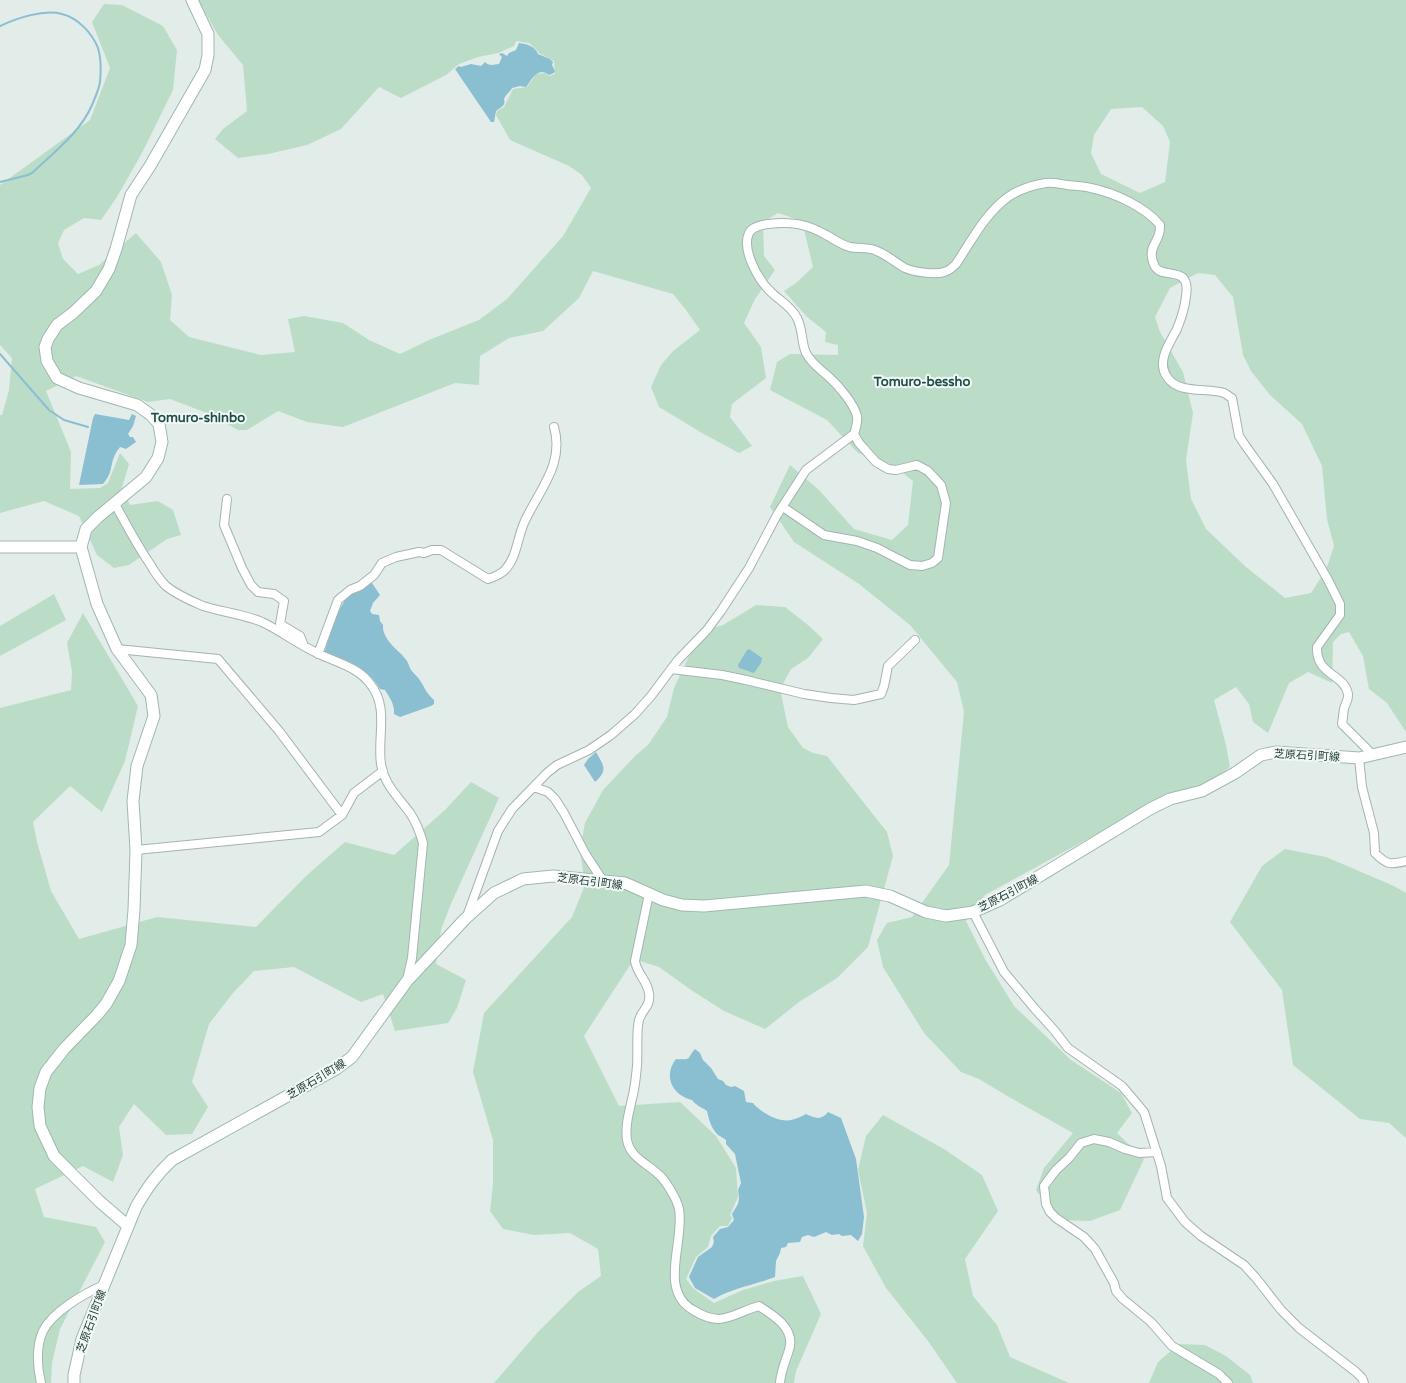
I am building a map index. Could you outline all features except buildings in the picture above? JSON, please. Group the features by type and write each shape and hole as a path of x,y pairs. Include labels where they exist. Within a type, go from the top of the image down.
{"main road":[{"path":"128,1226 99,1201 54,1156 40,1126 38,1106 40,1088 46,1072 64,1049 106,1004 120,981 131,945 136,850 133,801 137,766 154,716 151,694 117,650 97,604 81,547 86,529 98,517 146,477 158,458 162,442 159,424 150,415 137,406 80,388 57,378 47,361 45,347 57,325 91,296 99,286 116,249 131,195 154,160 205,70 208,55 208,34 192,0"},
{"path":"0,547 81,547"},
{"name":"芝原石引町線","path":"74,1383 74,1375 82,1339 128,1226 148,1187 158,1172 172,1160 336,1070 352,1057 407,981 465,920 494,893 523,879 553,876 625,883 663,900 682,905 704,906 866,891 890,896 926,912 946,916 973,912 1000,900 1150,809 1170,799 1202,791 1235,773 1261,755 1276,752 1359,758 1406,747"}],"street":[{"path":"465,920 498,831 512,810 547,773 557,765 589,750 611,735 646,702 671,669 706,630 721,610 749,568 777,515 806,470 854,434 857,425 857,416 846,396 829,377 820,370 806,353 802,330 797,318 790,308 771,292 762,281 748,253 747,239 750,231 758,226 767,224 786,222 805,225 850,247 869,248 877,251 907,269 926,273 943,273 953,268 989,214 1010,196 1024,189 1046,183 1092,188 1136,206 1152,216 1160,225 1159,234 1152,249 1151,255 1155,267 1160,272 1172,273 1182,277 1186,282 1187,294 1177,328 1164,356 1164,371 1168,379 1179,386 1193,390 1224,393 1232,398 1239,436 1273,484 1328,580 1340,604 1340,615 1317,647 1317,653 1319,661 1328,672 1346,687 1348,696 1342,724 1372,754"},
{"path":"318,654 338,600 350,590 360,586 374,575 382,562 419,552 424,553 432,550 441,550 488,579 504,570 515,555 518,539 524,522 551,472 555,458 556,434 554,427"},
{"path":"783,507 824,535 857,541 877,548 910,566 922,566 932,563 938,558 946,503 941,486 928,471 917,465 896,470 888,469 876,462 859,443 854,434"},
{"path":"227,499 224,525 242,568 251,585 258,592 274,594 284,601 280,624 300,636 305,647"},
{"path":"115,504 139,548 156,574 166,585 203,606 230,612 260,622 318,654 344,664 371,684 377,695 381,708 380,737 381,764 383,771 391,790 410,813 419,830 423,843 412,958 407,981"},
{"path":"671,669 740,679 804,694 854,700 880,694 884,686 888,666 915,640"},
{"path":"117,650 218,659 279,731 342,814"},
{"path":"1359,758 1362,787 1374,833 1375,853 1383,861 1391,865 1406,861"},
{"path":"136,850 319,832 342,814 354,793 383,771"},
{"path":"534,787 548,792 555,800 586,855 604,881"},
{"path":"649,894 634,961 636,969 646,982 649,994 649,1005 639,1020 637,1066 633,1098 627,1116 626,1129 628,1142 637,1158 659,1174 665,1181 679,1208 675,1277 676,1290 681,1299 687,1307 707,1317 719,1319 759,1306 777,1318 791,1337 790,1347 781,1371 780,1383"},
{"path":"973,912 1004,972 1068,1048 1122,1086 1144,1112 1157,1152 1166,1198 1185,1222 1201,1236 1244,1264 1281,1310 1299,1328 1356,1372 1362,1378 1364,1383"},
{"path":"1157,1152 1139,1152 1094,1139 1081,1143 1069,1158 1056,1170 1044,1186 1046,1204 1050,1212 1056,1218 1084,1237 1095,1249 1112,1278 1116,1291 1123,1299 1151,1322 1172,1346 1219,1374 1228,1383"},
{"path":"41,1383 38,1356 39,1342 43,1330 54,1316 86,1293 104,1285"}],"green space":[{"path":"198,0 1406,0 1406,732 1387,703 1369,689 1363,656 1349,632 1341,634 1333,642 1332,683 1308,672 1289,683 1268,733 1253,722 1249,704 1236,687 1214,700 1226,745 1230,767 1182,801 1108,828 985,895 966,921 985,959 1014,1006 1071,1060 1121,1093 1132,1113 1117,1133 1144,1159 1120,1210 1090,1221 1058,1220 1036,1190 1044,1168 1073,1133 979,1079 961,1072 924,1033 883,967 877,940 887,923 912,917 949,865 964,712 957,682 910,625 859,584 794,542 770,507 790,465 819,490 854,529 892,540 908,525 913,481 894,466 858,453 827,420 770,390 777,362 790,354 838,355 838,345 825,342 826,332 807,317 784,291 796,283 813,267 802,221 778,213 763,222 764,256 775,270 755,299 744,323 761,347 766,378 732,404 730,417 752,446 739,453 659,407 651,387 661,365 673,351 700,330 686,310 673,294 593,271 579,298 543,331 509,338 480,356 479,385 455,383 343,427 307,422 278,411 247,430 238,430 207,413 170,399 148,402 76,376 46,391 71,452 70,489 100,488 108,483 120,453 129,464 122,488 130,505 158,501 173,510 181,535 167,539 129,565 114,568 97,555 79,516 44,501 0,513 0,415 2,415 9,390 12,358 0,345 0,185 90,120 110,68 92,22 104,4 122,5 163,26 177,50 173,90 143,151 117,197 101,220 84,218 64,230 58,243 63,259 78,274 99,265 136,233 161,262 172,295 170,320 189,337 261,355 295,352 288,319 304,316 343,323 369,340 400,354 429,340 479,320 507,299 563,236 591,188 582,175 569,166 510,140 496,115 497,111 504,107 513,89 527,87 536,74 545,73 549,76 555,74 554,61 539,53 529,43 516,41 514,46 498,53 478,57 459,64 446,75 401,98 379,87 341,129 307,145 268,154 238,158 215,139 223,129 247,111 243,65 218,35","holes":["1142,107 1163,126 1170,142 1165,182 1140,193 1101,174 1091,153 1094,135 1111,109","1198,273 1215,275 1233,297 1243,355 1251,371 1270,395 1302,424 1322,466 1327,519 1334,546 1326,570 1311,593 1285,598 1246,567 1206,529 1191,499 1186,460 1193,413 1183,372 1160,332 1155,317 1170,288"]},
{"path":"54,594 66,620 0,656 0,626"},
{"path":"756,605 785,607 823,639 808,658 791,669 780,689 788,727 803,748 813,753 827,756 887,832 893,856 868,947 837,978 799,1002 765,1029 724,1011 659,967 634,959 584,1036 619,1106 680,1102 716,1136 736,1168 738,1197 730,1215 732,1218 728,1226 720,1226 711,1236 708,1247 696,1257 686,1279 694,1289 714,1303 743,1290 774,1281 803,1276 821,1314 796,1371 794,1383 494,1383 538,1332 578,1292 601,1276 598,1249 570,1233 534,1235 503,1229 490,1211 493,1184 493,1140 473,1072 484,1013 572,917 585,885 580,850 585,823 603,790 635,756 648,745 667,717 674,688 689,656 706,630 723,625"},
{"path":"83,613 138,706 125,761 102,812 70,786 33,822 51,891 79,939 157,917 256,927 306,876 345,842 394,855 445,810 471,782 499,798 450,906 441,930 436,964 466,980 457,1008 448,1023 395,1031 383,994 361,1002 294,967 254,971 233,993 209,1024 192,1082 208,1107 192,1134 166,1135 134,1104 119,1127 123,1155 113,1182 83,1166 35,1189 44,1217 96,1227 105,1242 60,1329 52,1363 51,1383 0,1383 0,708 71,690 72,672 67,643"},
{"path":"1285,849 1326,857 1394,886 1406,893 1406,1138 1389,1123 1360,1119 1293,1065 1282,990 1230,922 1262,866"},
{"path":"883,1115 944,1149 982,1175 998,1211 965,1259 973,1296 997,1325 1010,1357 1069,1383 957,1383 928,1341 886,1288 863,1246 867,1213 858,1170 866,1136"},
{"path":"1179,1344 1205,1345 1226,1356 1250,1375 1253,1383 1149,1383 1158,1362"}],"water":[{"path":"519,43 530,46 537,51 538,54 550,59 553,62 552,65 555,71 549,75 542,72 538,73 526,87 520,86 512,88 504,99 504,105 496,111 494,122 491,122 455,69 459,66 461,67 471,64 481,66 485,62 490,65 499,64 502,57 499,54 502,53 507,56 509,53 516,50"},
{"path":"95,414 129,420 132,414 136,416 133,426 128,434 130,437 133,437 136,442 126,449 120,447 116,452 109,475 103,484 79,485 93,418"},
{"path":"372,583 380,595 373,603 370,611 372,614 379,615 380,621 383,625 383,631 387,639 408,662 411,670 434,700 434,704 431,706 400,717 394,714 393,705 385,690 380,689 370,676 363,670 340,658 324,654 334,622 346,600 353,593"},
{"path":"749,649 762,658 761,663 754,673 739,668 738,665"},
{"path":"596,752 603,764 603,771 595,782 584,765"},
{"path":"695,1049 700,1053 703,1060 711,1068 718,1079 723,1081 726,1085 731,1087 735,1086 744,1091 746,1102 753,1103 760,1110 770,1116 781,1120 791,1120 806,1114 820,1118 828,1112 841,1118 856,1159 864,1217 862,1234 858,1241 851,1235 832,1235 826,1232 814,1237 808,1235 802,1237 800,1242 788,1243 786,1247 781,1248 776,1261 775,1277 736,1289 714,1299 695,1288 689,1277 698,1257 712,1247 714,1242 713,1237 720,1229 728,1227 734,1220 732,1214 738,1204 738,1190 741,1183 735,1154 726,1144 726,1140 718,1135 714,1130 707,1111 694,1103 692,1100 680,1095 672,1086 670,1081 671,1070 676,1059 687,1059"}],"waterway":[{"path":"0,26 22,17 39,13 55,13 68,16 84,27 92,37 98,48 101,69 98,91 87,115 74,133 32,173 0,182"},
{"path":"0,354 49,410 64,420 88,427"}],"district":[{"name":"Tomuro-bessho","path":"922,381"},
{"name":"Tomuro-shinbo","path":"198,417"}]}
